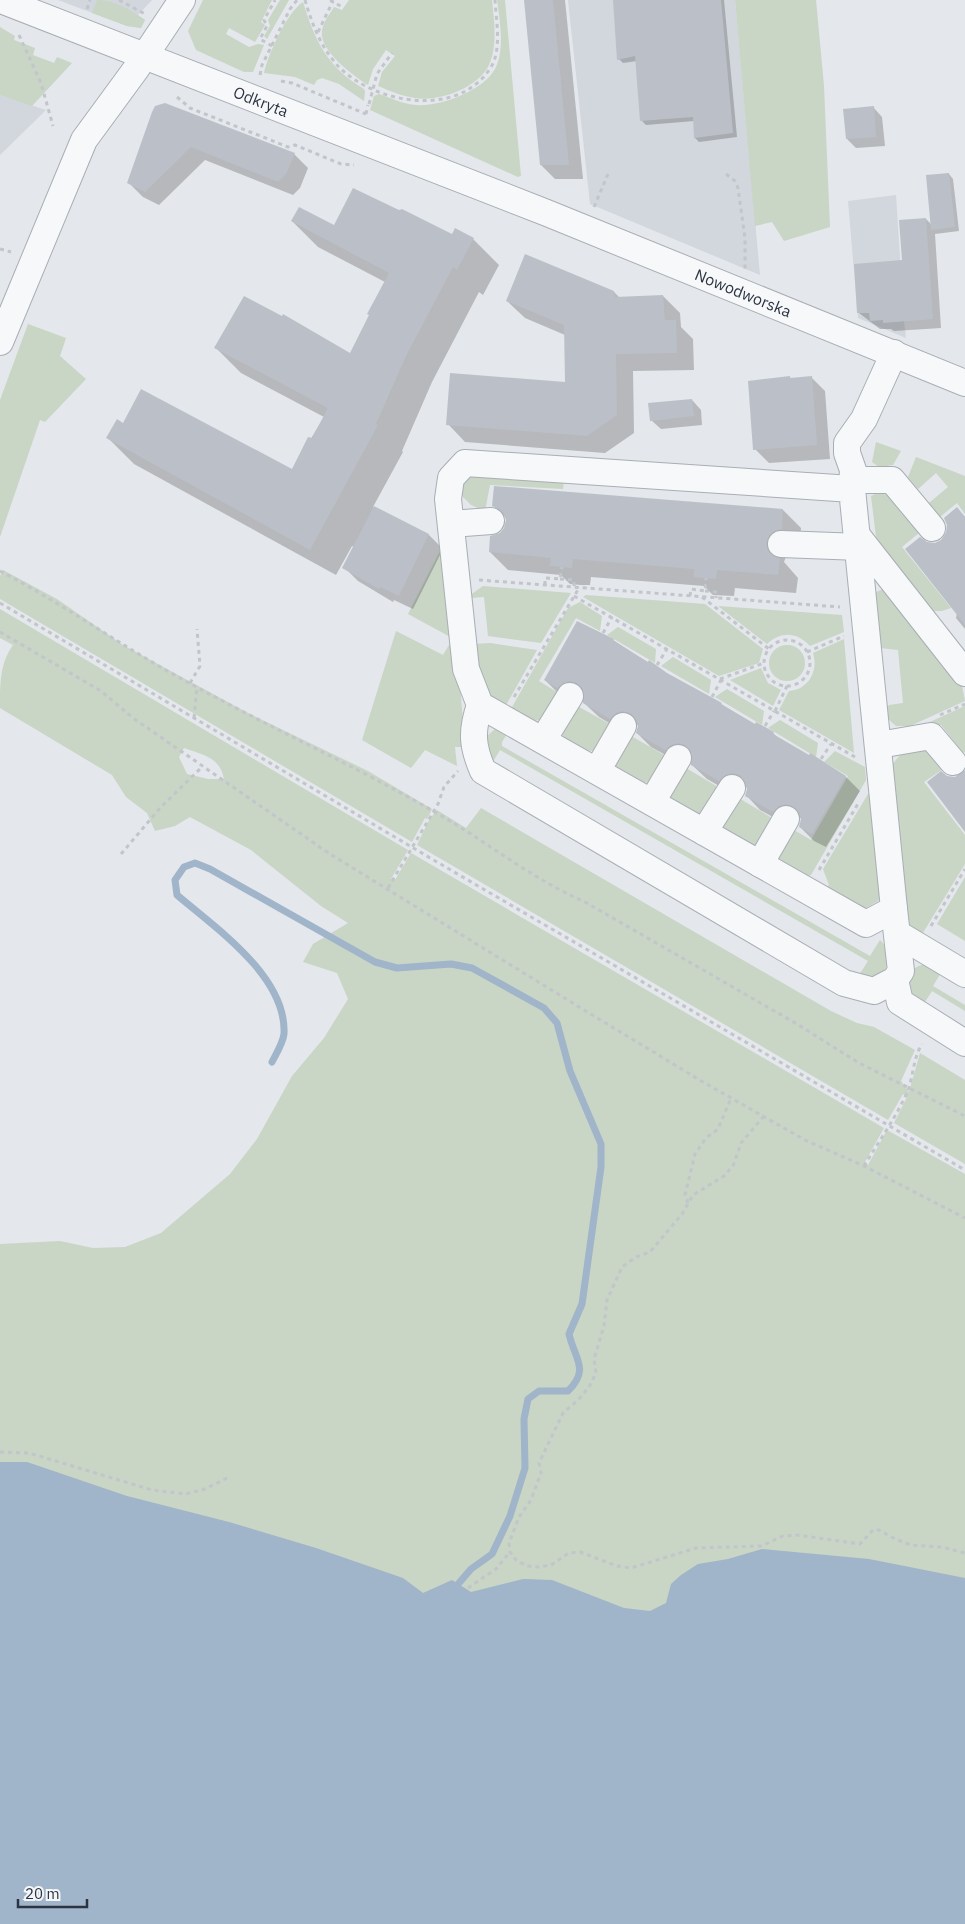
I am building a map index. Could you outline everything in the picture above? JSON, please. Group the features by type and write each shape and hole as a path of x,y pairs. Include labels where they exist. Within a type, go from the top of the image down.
{"street":[{"name":"Odkryta","path":"1,0 522,204"},
{"path":"0,342 84,140 182,0"},
{"name":"Nowodworska","path":"522,204 965,383"},
{"path":"894,353 864,419 862,459 853,479 866,617 870,753 894,909 909,940 965,974"},
{"path":"894,909 866,924 480,705 466,669 448,499 451,478 465,463 892,480 932,528"},
{"path":"451,524 491,521"},
{"path":"781,544 859,543"},
{"path":"859,543 965,673"},
{"path":"543,740 570,696"},
{"path":"480,705 473,724 474,750 482,771 844,983 874,991 894,980 901,971 909,940"},
{"path":"597,771 623,726"},
{"path":"870,753 931,736 953,762"},
{"path":"652,802 678,758"},
{"path":"704,832 732,788"},
{"path":"760,864 786,819"},
{"path":"894,980 900,1002 965,1044"}],"path":[{"path":"119,0 126,1 152,18"},
{"path":"272,46 260,39 267,26 264,20 275,0"},
{"path":"259,78 290,9 297,0"},
{"path":"306,0 312,24 322,44 338,66 352,79 373,89 413,102 438,100 463,92 491,67 496,52 494,0"},
{"path":"318,33 332,1 344,8"},
{"path":"19,35 41,83 53,126"},
{"path":"366,114 377,74 392,53"},
{"path":"592,212 608,174"},
{"path":"726,174 735,181 738,188 745,238 745,274"},
{"path":"560,579 562,567"},
{"path":"0,571 55,601 127,648 198,688 433,811 552,886 585,902 796,1024 858,1063 965,1116"},
{"path":"456,578 716,598 866,617"},
{"path":"545,585 545,578 560,579 574,580 574,587"},
{"path":"705,591 706,578"},
{"path":"502,717 579,588"},
{"path":"690,596 691,590 705,591 717,592 716,598"},
{"path":"574,596 831,744 870,753"},
{"path":"701,597 769,649"},
{"path":"0,603 412,848 965,1170"},
{"path":"602,633 612,617"},
{"path":"808,652 866,617"},
{"path":"190,683 200,666 197,629"},
{"path":"0,632 101,691 133,718 330,854 730,1098 805,1140 864,1166 965,1218"},
{"path":"791,640 804,647 808,652 810,659 807,674 795,684 787,686 771,680 764,663 769,649 777,642 791,640"},
{"path":"657,665 667,649"},
{"path":"712,697 720,680 764,663"},
{"path":"765,726 787,686"},
{"path":"194,718 198,688"},
{"path":"821,759 831,744"},
{"path":"121,854 161,806 202,767"},
{"path":"388,888 433,811 444,787"},
{"path":"807,890 861,799"},
{"path":"909,940 965,869"},
{"path":"864,1166 908,1088 913,1062 934,1025"},
{"path":"688,1204 684,1195 695,1154 706,1138 718,1129 730,1098"},
{"path":"764,1116 741,1143 733,1166 724,1176 693,1195 666,1235 650,1252 636,1257 622,1267 607,1300 604,1326 594,1359 596,1373 584,1394 563,1413 539,1463 541,1473 531,1500 519,1517 509,1543 510,1552 516,1560 526,1566 539,1568 551,1565 569,1553 580,1552 617,1566 631,1568 696,1548 761,1546 783,1536 797,1535 860,1544 873,1530 879,1530 894,1539 912,1544 942,1547 965,1553"},
{"path":"0,1452 29,1453 152,1490 186,1494 205,1489 228,1477"},
{"path":"468,1588 496,1569 510,1552"}],"shaded area":[{"path":"58,0 152,0 138,15 145,20 141,28 127,26"},
{"path":"568,0 735,0 760,275 590,204"},
{"path":"0,95 46,110 0,155"},
{"path":"896,195 906,338 858,318 848,201"}],"green space":[{"path":"97,0 104,0 122,6 145,20 141,28 127,26 92,13"},
{"path":"203,0 272,0 261,22 265,25 255,42 229,28 226,34 249,47 258,44 264,45 253,72 244,72 196,50 188,31"},
{"path":"280,0 289,0 267,39 264,36 270,26 268,20"},
{"path":"349,0 492,0 494,50 489,65 476,80 457,92 435,98 415,98 378,86 382,72 395,56 386,50 373,69 368,85 354,76 332,55 323,39 322,31 324,24 334,7 342,10"},
{"path":"497,0 505,0 521,176 518,177 370,110 374,96 379,94 397,101 426,105 460,96 481,84 495,69 500,53 501,35"},
{"path":"735,0 816,0 824,86 830,227 784,241 772,222 755,226"},
{"path":"303,2 312,29 324,52 341,72 364,89 364,101 339,84 322,78 317,80 314,85 295,77 264,73 274,45 285,24"},
{"path":"0,27 15,36 14,40 35,48 33,55 54,63 57,57 72,63 32,106 0,95"},
{"path":"28,324 66,338 60,356 86,379 45,422 40,420 0,537 0,400"},
{"path":"876,442 901,451 893,465 879,467 872,462"},
{"path":"916,457 965,476 965,514 957,503 940,517 929,503 948,487 936,473 918,489 908,477"},
{"path":"475,470 564,480 563,489 490,485 485,511 471,505 458,492 462,477"},
{"path":"879,492 889,496 919,533 902,547 951,608 942,611 928,611 877,545 871,496"},
{"path":"441,549 456,640 408,614"},
{"path":"3,570 57,599 123,645 248,713 368,771 432,809 427,819 425,818 412,842 0,599 0,576"},
{"path":"483,586 571,593 541,643 488,636 484,597 470,598 469,596"},
{"path":"886,588 961,681 965,701 910,726 896,726 887,718 885,709 889,705 903,703 898,650 880,648 876,592"},
{"path":"586,595 705,604 763,649 759,663 719,676 583,597"},
{"path":"580,602 602,616 600,631 576,618 539,681 560,694 540,720 532,721 511,709 568,608"},
{"path":"718,606 842,615 844,632 810,646 800,638 789,635 778,637 767,644"},
{"path":"0,609 408,850 391,879 395,880 411,853 884,1128 865,1162 868,1165 887,1130 965,1174 965,1604 679,1644 0,1532 0,1244 60,1241 93,1248 125,1247 161,1233 230,1174 257,1139 292,1076 324,1038 348,999 337,973 303,962 313,944 348,923 321,906 251,850 190,817 175,826 155,831 147,813 126,797 112,775 0,708 3,667 13,645 0,638","holes":["184,748 215,761 224,779 208,779 187,774 179,757"]},
{"path":"618,627 656,649 655,663 607,635"},
{"path":"396,631 443,655 449,645 457,648 465,747 455,747 457,766 425,750 411,768 362,740"},
{"path":"844,639 854,753 779,710 789,691 802,687 813,673 813,653"},
{"path":"490,643 537,650 505,707 481,688 476,674 474,644"},
{"path":"787,645 800,650 805,663 800,676 787,681 774,676 769,663 774,650"},
{"path":"673,657 711,680 709,694 661,666"},
{"path":"761,668 768,683 781,690 773,706 730,680"},
{"path":"727,689 764,711 762,725 715,697"},
{"path":"572,703 615,727 599,750 587,751 572,746 561,732"},
{"path":"965,706 965,752 963,753 941,725 921,726"},
{"path":"780,720 818,743 816,757 768,728"},
{"path":"495,729 510,729 502,742 502,746 870,956 880,940 886,948 888,958 883,973 874,978 858,977 868,961 500,750 491,765 486,737"},
{"path":"626,733 671,759 654,782 636,781 626,777 614,763"},
{"path":"835,751 865,767 866,780 811,875 801,878 779,863 777,855 789,827 811,840 848,776 824,762"},
{"path":"927,751 943,769 924,782 965,835 965,864 921,936 906,922 890,767 901,754"},
{"path":"681,765 723,790 706,813 694,813 684,810 675,804 669,794"},
{"path":"868,794 875,794 883,891 878,901 864,909 824,890 829,885 823,869"},
{"path":"734,795 777,821 767,839 752,849 724,832 722,814"},
{"path":"481,808 831,1011 857,1023 874,1027 915,1050 901,1081 909,1092 920,1053 965,1080 965,1164 894,1123 907,1097 903,1094 888,1120 417,845 429,820 437,810 466,828"},
{"path":"965,877 965,941 937,924"},
{"path":"924,964 942,971 933,986 965,1005 965,1011 932,991 923,1005 917,1000 910,989 909,977 916,967"}],"water":[{"path":"0,1462 27,1462 127,1496 229,1522 316,1548 403,1578 423,1593 452,1580 471,1592 523,1579 552,1580 624,1608 650,1611 666,1603 671,1584 698,1564 728,1559 762,1549 869,1559 965,1578 965,1924 0,1924"}],"building":[{"path":"524,0 553,0 569,165 540,165"},
{"path":"613,0 721,0 733,133 694,138 693,117 640,121 635,56 617,60"},
{"path":"165,103 295,153 286,174 278,182 191,147 145,192 127,183 152,112 155,106"},
{"path":"874,106 876,137 846,139 843,109"},
{"path":"949,173 955,227 931,230 926,175"},
{"path":"353,188 399,210 402,209 452,234 455,228 474,238 457,270 453,267 406,356 376,424 378,425 310,550 106,438 117,419 123,423 141,389 292,469 308,437 312,438 328,408 214,348 244,296 282,316 283,314 350,353 369,315 367,314 389,273 291,221 299,207 334,225"},
{"path":"926,218 933,319 883,323 883,320 870,321 869,313 857,313 854,264 902,260 899,220"},
{"path":"525,254 614,291 615,297 663,295 665,320 676,320 677,353 616,354 617,415 587,436 446,425 450,373 565,382 564,325 506,301"},
{"path":"790,376 790,378 812,376 817,445 753,450 748,381"},
{"path":"692,399 694,416 650,421 648,403"},
{"path":"494,486 783,509 782,529 774,531 766,543 768,551 780,559 778,575 717,570 716,579 694,577 694,569 573,559 572,568 550,566 551,558 489,552 490,536 500,533 504,528 506,520 503,512 492,506"},
{"path":"374,506 429,534 399,596 380,587 379,589 342,568"},
{"path":"957,507 965,517 965,625 905,549 920,537 927,542 935,543 941,540 946,533 947,525 944,518"},
{"path":"577,621 614,639 613,641 648,662 649,660 667,673 722,703 755,724 756,722 774,732 773,734 809,755 810,753 846,776 812,834 799,827 801,819 799,812 793,806 786,804 779,806 773,812 745,796 747,789 740,775 733,773 726,775 719,781 691,765 691,751 685,745 678,743 671,745 665,750 636,733 638,726 636,719 630,713 623,711 616,713 610,719 583,703 583,689 577,683 570,681 563,683 557,688 544,680"},
{"path":"965,770 965,832 927,782 941,771 947,776 955,777"}],"waterway":[{"path":"272,1062 281,1045 284,1034 282,1013 274,993 262,974 247,956 177,895 175,880 184,867 195,863 210,869 375,962 397,968 451,964 472,968 544,1008 557,1023 570,1071 601,1144 601,1167 582,1304 569,1334 580,1370 575,1383 568,1391 539,1391 528,1399 524,1419 525,1468 510,1516 492,1554 471,1569 453,1590"}]}
